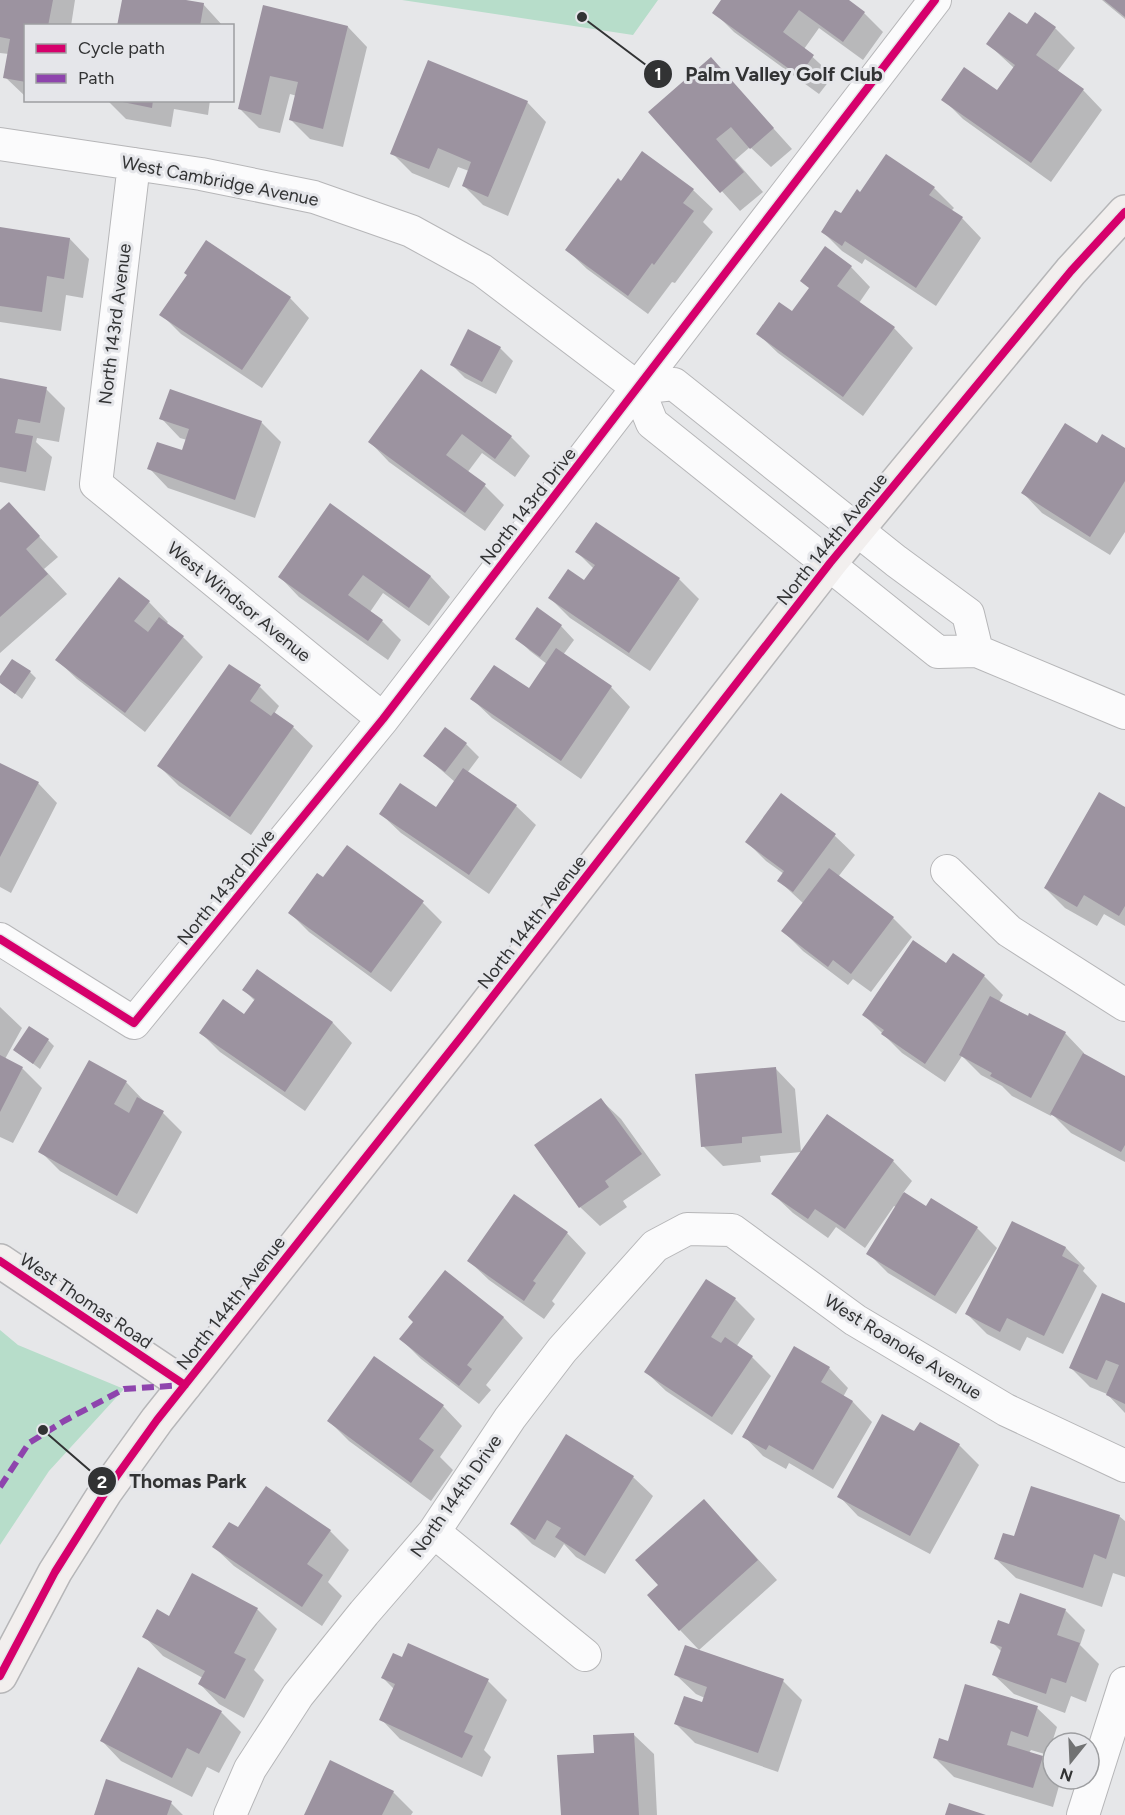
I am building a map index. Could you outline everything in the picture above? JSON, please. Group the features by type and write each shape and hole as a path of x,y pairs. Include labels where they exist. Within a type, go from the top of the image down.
{"main road":[{"name":"North 144th Avenue","path":"0,1676 55,1572 99,1502 157,1420 470,1026 830,563 1071,271 1125,212"},
{"name":"West Thomas Road","path":"0,1261 185,1385"}],"street":[{"name":"North 143rd Drive","path":"0,939 134,1023 383,719 935,0"},
{"name":"West Cambridge Avenue","path":"0,144 201,174 314,197 411,231 482,270 638,388"},
{"name":"North 143rd Avenue","path":"96,484 134,164"},
{"path":"977,651 968,614 858,531 674,384 638,388 652,423 830,563 938,652 977,651 1125,713"},
{"path":"705,464 732,431"},
{"name":"West Windsor Avenue","path":"96,484 383,719"},
{"path":"947,871 1009,931 1125,1005"},
{"name":"West Roanoke Avenue","path":"687,1229 732,1230 855,1320 1006,1410 1125,1466"},
{"name":"North 144th Drive","path":"230,1815 250,1769 298,1695 364,1612 434,1532 510,1418 562,1350 655,1245 687,1229"},
{"path":"434,1532 585,1655"},
{"path":"1083,1815 1125,1683"}],"green space":[{"path":"402,0 658,0 633,35"},
{"path":"0,1330 18,1345 124,1389 49,1471 0,1545"}],"building":[{"path":"0,0 53,0 48,24 24,24 24,82 3,78 10,39 0,37"},
{"path":"122,0 186,0 204,3 200,24 117,24"},
{"path":"721,0 849,0 865,12 843,42 799,10 783,32 814,55 799,76 712,13"},
{"path":"1104,0 1125,0 1125,17"},
{"path":"263,5 348,26 323,129 289,120 298,82 270,76 261,115 238,109"},
{"path":"1009,12 1027,24 1035,12 1056,27 1036,55 1084,89 1031,163 941,100 964,67 997,90 1015,65 986,44"},
{"path":"711,57 774,128 750,149 731,127 716,139 744,172 720,193 648,112"},
{"path":"428,60 528,101 488,197 462,186 471,162 438,148 429,169 390,154"},
{"path":"123,102 153,102 152,108"},
{"path":"642,151 694,189 683,203 694,211 628,296 565,250 618,178 621,181"},
{"path":"886,154 935,187 929,195 963,217 916,288 845,241 842,246 821,232 835,210 841,213 857,189 860,192"},
{"path":"0,227 70,238 64,279 47,276 42,312 0,306"},
{"path":"206,240 291,297 242,370 159,315 187,275 184,273"},
{"path":"825,246 852,266 837,286 895,327 843,397 756,334 779,302 792,311 809,288 800,281"},
{"path":"468,329 501,347 482,382 450,365"},
{"path":"421,369 512,436 495,459 462,434 446,455 486,484 465,513 368,442"},
{"path":"0,378 47,387 40,423 18,419 15,433 33,436 26,472 0,467"},
{"path":"170,389 262,421 235,500 147,469 157,442 182,450 189,429 159,419"},
{"path":"1065,423 1097,443 1102,434 1125,448 1125,481 1090,537 1021,493"},
{"path":"9,502 40,536 26,549 48,574 0,617 0,510"},
{"path":"330,503 431,576 409,608 363,575 348,595 383,620 368,641 278,577"},
{"path":"596,522 680,578 629,653 548,598 568,569 584,580 595,565 575,552"},
{"path":"119,577 150,601 134,621 148,632 159,617 184,636 125,713 55,660"},
{"path":"537,607 562,625 540,657 515,639"},
{"path":"556,648 612,686 561,761 470,699 494,665 529,688"},
{"path":"12,659 31,671 15,694 0,683 0,676"},
{"path":"229,664 261,685 250,701 271,716 274,712 294,726 230,817 157,766"},
{"path":"445,727 467,743 445,772 423,756"},
{"path":"0,763 39,782 0,857"},
{"path":"463,768 517,805 469,875 379,814 400,783 436,807"},
{"path":"1099,792 1125,807 1125,906 1119,916 1084,895 1077,907 1044,888"},
{"path":"781,793 836,834 793,892 777,881 784,871 745,842"},
{"path":"347,845 424,901 371,973 288,913 317,873 323,877"},
{"path":"829,868 894,917 851,974 833,960 828,967 781,931"},
{"path":"913,940 946,963 953,953 985,975 925,1064 881,1034 884,1030 862,1015"},
{"path":"257,969 333,1022 285,1092 199,1033 223,999 244,1014 255,999 242,990"},
{"path":"990,996 1028,1016 1029,1013 1066,1032 1031,1098 990,1076 992,1073 959,1055"},
{"path":"29,1026 49,1039 33,1064 13,1050"},
{"path":"1083,1053 1125,1076 1125,1145 1121,1152 1050,1114"},
{"path":"0,1055 23,1067 0,1112"},
{"path":"89,1060 127,1081 114,1104 129,1113 137,1097 164,1111 117,1196 38,1152"},
{"path":"776,1067 782,1133 742,1137 742,1143 701,1147 695,1074"},
{"path":"601,1098 642,1154 605,1181 609,1187 579,1208 534,1145"},
{"path":"827,1114 894,1160 845,1229 815,1209 808,1219 771,1194"},
{"path":"904,1192 926,1206 931,1198 978,1227 935,1296 866,1254"},
{"path":"514,1194 568,1232 533,1281 536,1283 524,1301 467,1261"},
{"path":"1012,1221 1066,1247 1062,1256 1079,1265 1044,1336 1007,1318 1000,1332 965,1314"},
{"path":"445,1270 504,1317 467,1365 472,1369 459,1386 399,1339 413,1322 408,1317"},
{"path":"706,1279 736,1298 711,1337 721,1343 725,1337 753,1356 712,1417 644,1372"},
{"path":"1102,1293 1125,1303 1125,1404 1106,1395 1119,1365 1106,1360 1097,1380 1069,1368"},
{"path":"794,1346 830,1367 821,1382 853,1401 813,1470 769,1445 766,1450 742,1437"},
{"path":"374,1356 444,1405 419,1439 434,1450 411,1483 327,1421"},
{"path":"882,1414 914,1431 920,1422 960,1444 910,1536 837,1497"},
{"path":"566,1434 634,1476 585,1556 555,1537 561,1528 547,1520 535,1540 510,1524"},
{"path":"266,1486 331,1530 307,1564 323,1575 302,1607 212,1547 229,1522 238,1527"},
{"path":"1031,1486 1120,1515 1106,1559 1094,1554 1083,1588 994,1559 1003,1533 1014,1536"},
{"path":"704,1499 758,1560 679,1631 647,1595 658,1585 635,1560"},
{"path":"192,1573 258,1608 234,1653 246,1659 225,1699 198,1684 205,1671 142,1637 157,1609 169,1616"},
{"path":"1020,1593 1066,1609 1057,1635 1080,1643 1066,1683 1051,1678 1046,1694 992,1675 1002,1647 990,1643 998,1620 1009,1624"},
{"path":"408,1643 489,1679 464,1732 473,1736 462,1758 379,1720 395,1684 381,1678 393,1653 402,1657"},
{"path":"685,1645 784,1679 758,1753 674,1724 684,1696 702,1702 707,1687 674,1675"},
{"path":"138,1667 222,1711 199,1754 187,1748 172,1778 100,1741"},
{"path":"965,1684 1038,1706 1028,1737 1011,1731 1007,1745 1041,1755 1033,1788 933,1758 939,1738 948,1741"},
{"path":"634,1733 639,1815 561,1815 557,1755 594,1753 593,1735"},
{"path":"330,1760 394,1791 382,1815 304,1815"},
{"path":"106,1779 172,1801 167,1815 94,1815"},
{"path":"949,1803 986,1815 945,1815"}],"marked path":[{"path":"0,1487 29,1443 64,1421 124,1389 185,1385"}],"cycle path":[{"path":"0,939 134,1023 383,719 935,0"},
{"path":"0,1676 55,1572 106,1491 157,1420 462,1036 830,563 1071,271 1125,212"},
{"path":"0,1261 185,1385"}],"place":[{"name":"Palm Valley Golf Club","path":"582,17"},
{"name":"Thomas Park","path":"43,1430"}]}
